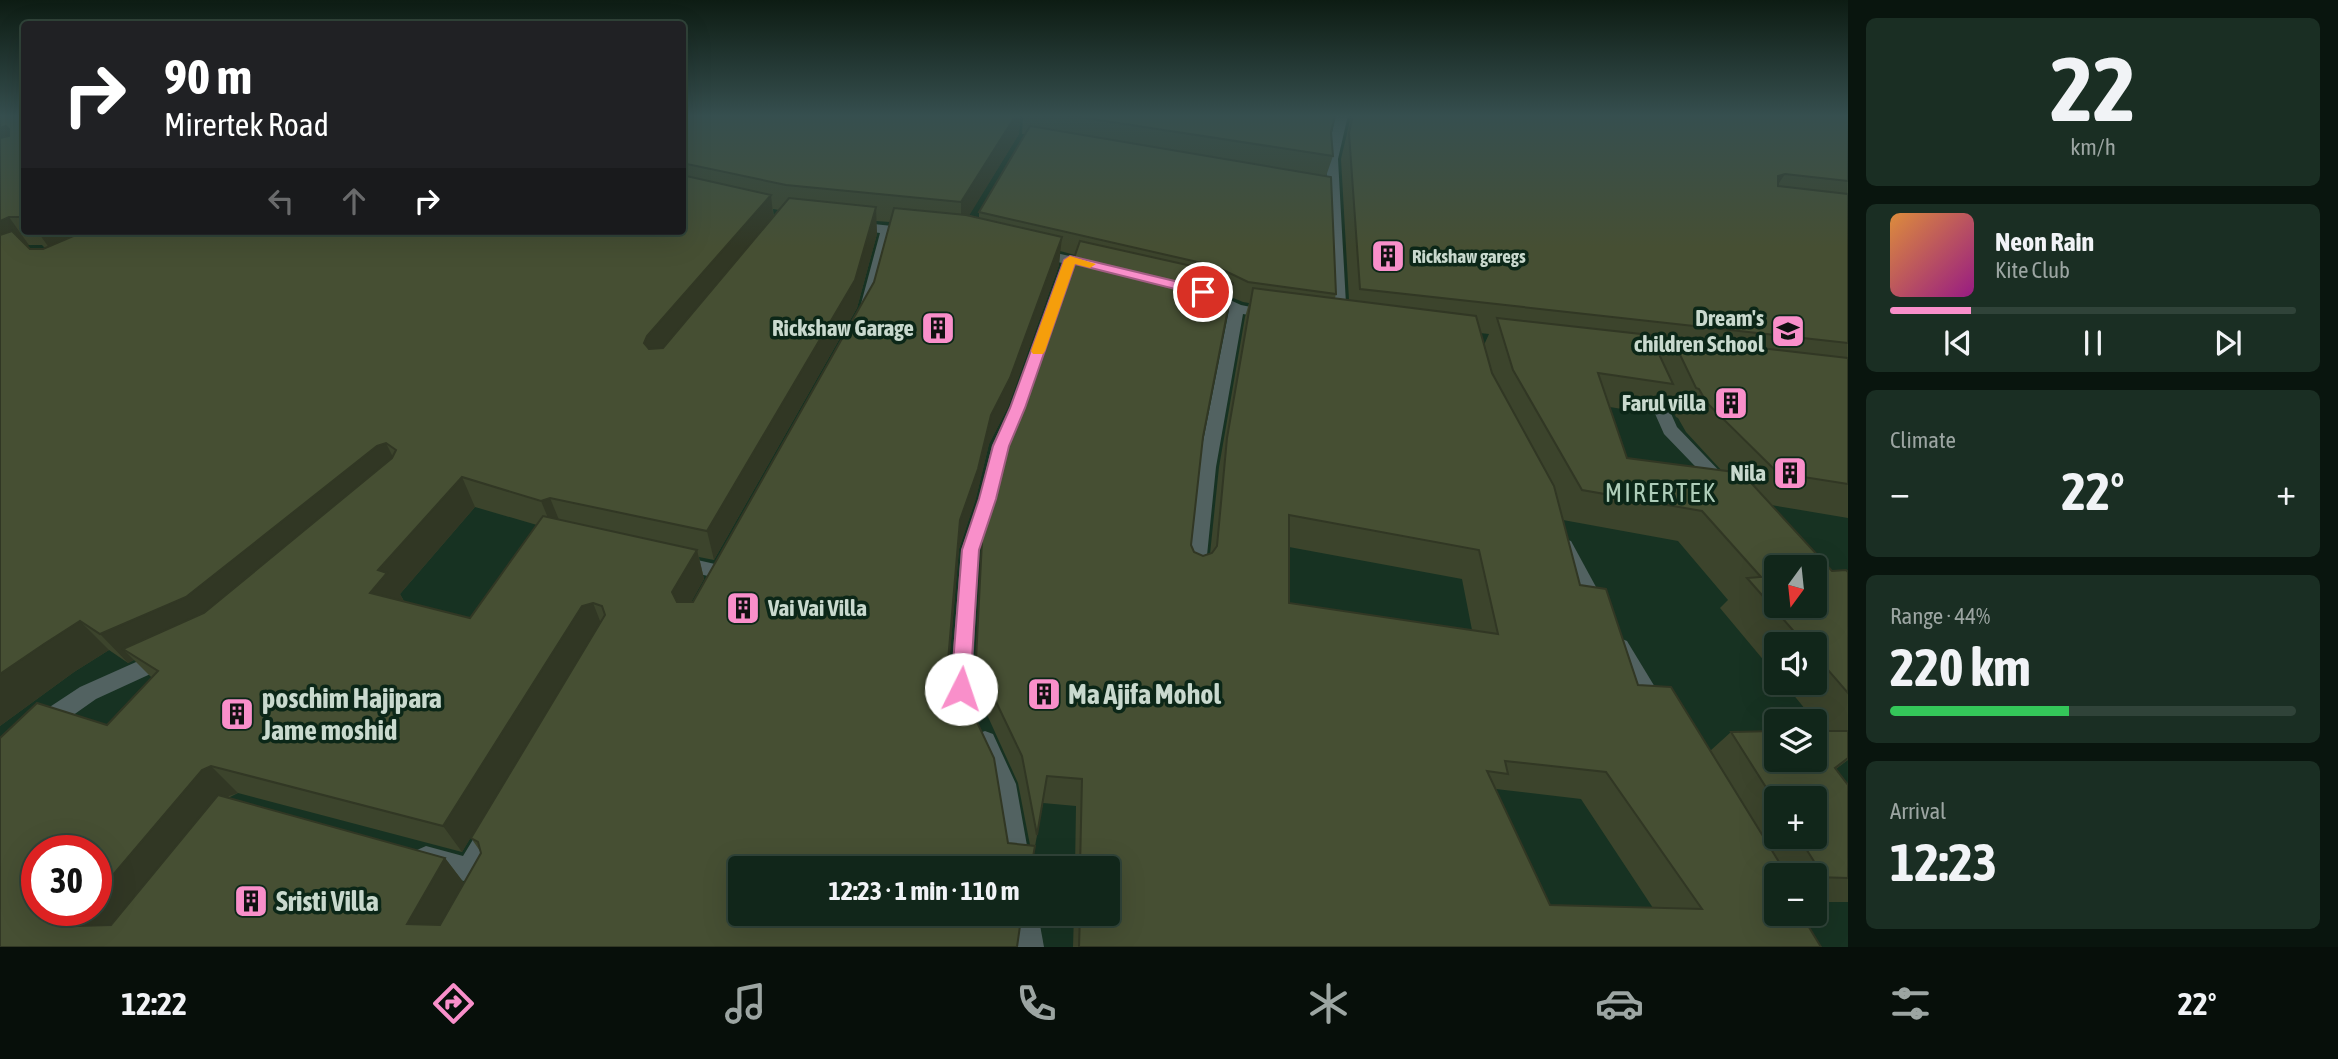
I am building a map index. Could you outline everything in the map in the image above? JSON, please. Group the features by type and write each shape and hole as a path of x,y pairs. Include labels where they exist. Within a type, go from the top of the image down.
{"street":[{"path":"1332,159 1326,190 1340,322"},
{"path":"838,225 927,233"},
{"path":"860,321 866,310 887,230"},
{"path":"1018,248 1110,269"},
{"path":"1017,856 1005,784 961,689 970,550 988,499 1001,446 1018,408 1070,260"},
{"path":"1190,289 1237,308 1280,316"},
{"path":"1195,575 1207,467 1237,308"},
{"path":"1644,370 1670,430 1740,502"},
{"path":"1552,523 1666,726"},
{"path":"667,561 724,566 710,592"},
{"path":"22,738 88,693 183,650"},
{"path":"468,869 504,810"},
{"path":"405,852 468,869 484,877 471,900"},
{"path":"1028,926 1031,947"}],"building":[{"path":"0,159 21,159 21,217 9,217 0,221"},
{"path":"686,159 988,159 961,202 786,185 686,164"},
{"path":"1010,159 1226,159 1331,177 1336,294 1248,282 1215,266 979,212"},
{"path":"1351,159 1848,159 1848,181 1785,174 1778,176 1778,186 1848,194 1848,343 1360,289"},
{"path":"686,176 771,195 647,336 644,343 649,349 663,348 789,198 876,207 855,280 707,531 550,498 541,501 462,477 378,570 387,573 370,593 470,618 543,516 697,550 672,592 677,602 693,602 874,282 894,208 966,215 1062,237 1010,378 991,415 978,469 960,520 948,661 994,758 1008,843 1035,846 1033,856 728,856 728,926 1020,926 1017,947 0,947 0,738 37,703 107,725 158,671 123,649 204,613 392,458 396,450 386,443 377,446 186,597 100,634 80,621 0,674 0,235 12,231 30,249 43,249 76,235 686,235","holes":["593,603 602,606 605,615 471,838 478,842 481,853 440,925 407,924 445,858 218,795 112,926 21,926 21,835 112,835 112,876 202,770 211,766 443,826 582,606"]},
{"path":"1080,241 1205,269 1233,283 1203,437 1191,545 1194,552 1203,556 1212,553 1217,546 1227,438 1253,288 1476,316 1492,373 1554,486 1580,585 1606,589 1638,685 1671,687 1764,838 1764,849 1771,849 1780,863 1764,863 1764,926 1808,926 1821,947 1079,947 1080,926 1120,926 1120,856 1080,856 1082,779 1047,776 1037,835 1022,756 976,660 983,521 1002,470 1015,416 1031,380","holes":["1289,515 1479,550 1498,634 1289,603","1505,761 1606,772 1702,909 1550,905 1487,771 1508,774"]},
{"path":"1497,318 1650,335 1673,384 1598,373 1627,458 1742,473 1817,555 1764,555 1764,597 1747,578 1761,577 1702,511 1582,490 1513,370"},
{"path":"1672,338 1848,358 1848,484 1778,473 1707,403 1696,388"},
{"path":"1827,566 1832,571 1846,570 1848,693 1827,669 1827,632 1794,632 1782,618 1827,618"},
{"path":"1764,731 1764,772 1827,772 1827,731 1848,731 1848,758 1835,768 1848,785 1848,878 1827,877 1827,863 1815,863 1806,849 1827,849 1827,786 1765,786 1731,732"}],"slow traffic":[{"path":"1038,351 1070,260 1090,264"}],"place":[{"name":"Rickshaw garegs","path":"1388,256"},
{"name":"Rickshaw Garage","path":"938,328"},
{"name":"Dream's children School","path":"1788,331"},
{"name":"Farul villa","path":"1731,403"},
{"name":"Nila","path":"1790,473"},
{"name":"Vai Vai Villa","path":"743,608"},
{"name":"Ma Ajifa Mohol","path":"1044,694"},
{"name":"poschim Hajipara Jame moshid","path":"237,714"},
{"name":"Sristi Villa","path":"251,901"}],"district":[{"name":"MIRERTEK","path":"1661,493"}],"route":[{"path":"961,689 970,550 988,499 1001,446 1018,408 1070,260 1203,292"}]}
